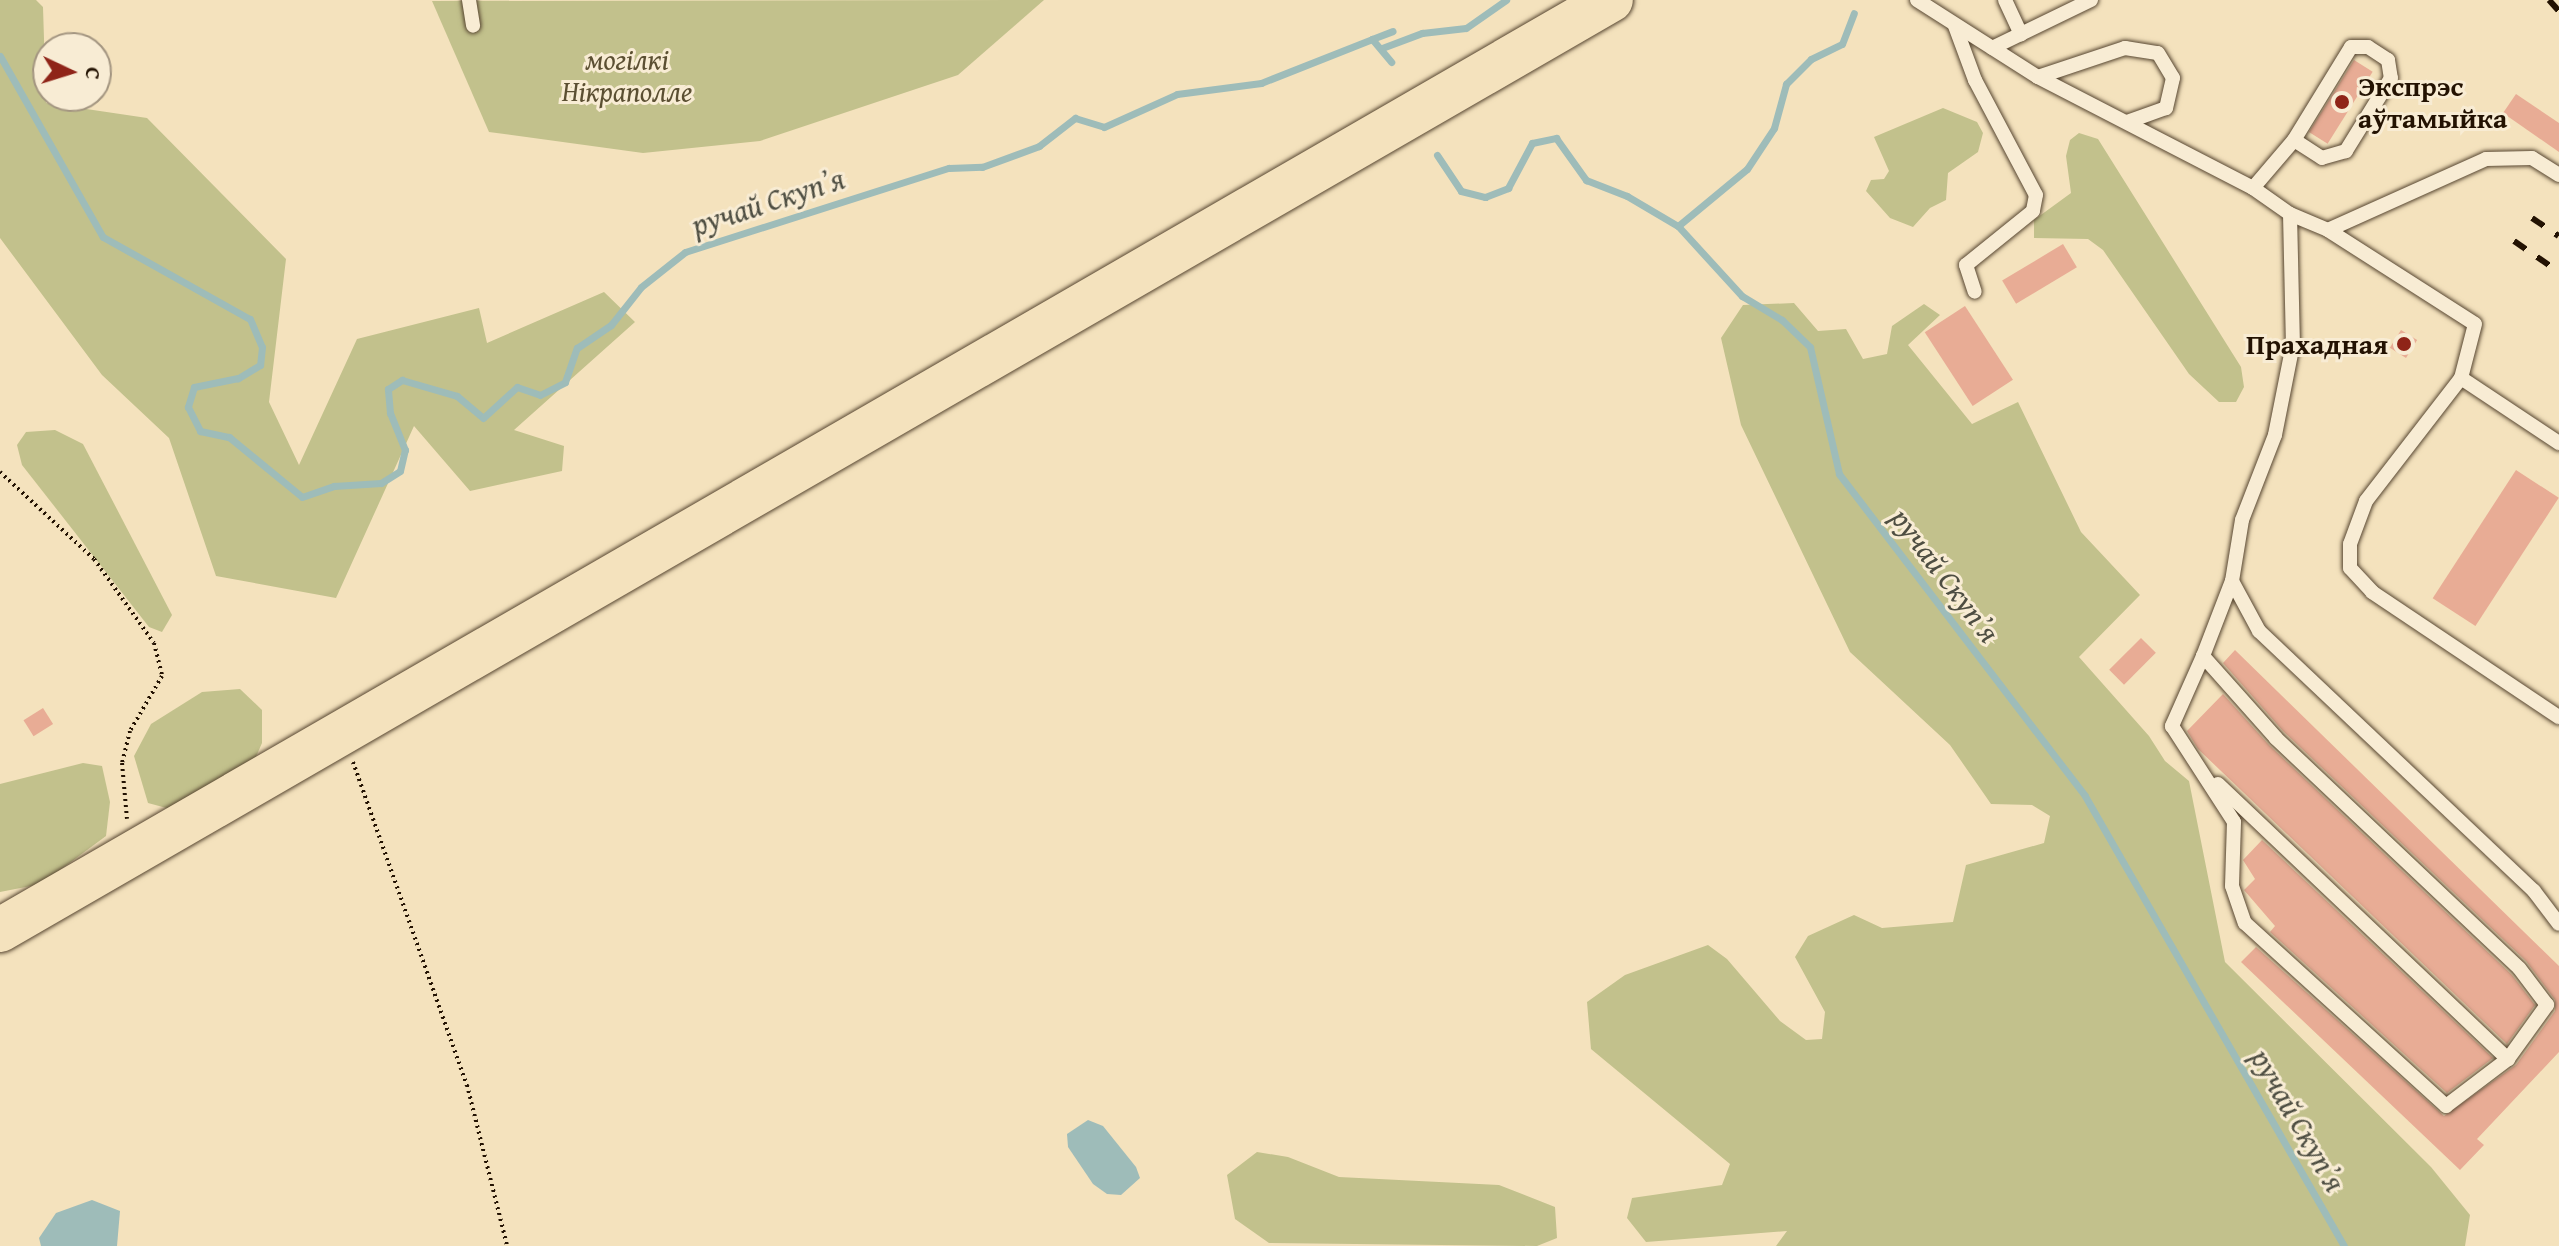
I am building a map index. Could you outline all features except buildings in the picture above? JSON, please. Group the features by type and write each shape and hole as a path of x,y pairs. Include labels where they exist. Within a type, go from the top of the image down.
{"main road":[{"path":"0,930 1611,0"}],"lane":[{"path":"469,0 473,26"},
{"path":"1917,0 2038,77 2253,188 2290,214 2328,230 2475,324 2461,378 2366,501 2350,544 2350,568 2372,592 2559,717"},
{"path":"2005,0 2021,35"},
{"path":"1992,48 2071,7 2091,0"},
{"path":"1955,26 1975,80 2036,195 2033,211 1966,265 1975,292"},
{"path":"2253,188 2294,140 2351,47 2368,47 2388,60 2391,78 2346,151 2322,158 2294,140"},
{"path":"2038,77 2125,48 2158,53 2173,78 2166,108 2127,122"},
{"path":"2328,230 2486,159 2532,158 2559,175"},
{"path":"2290,214 2293,344 2275,435 2242,520 2232,581 2172,726 2184,752 2508,1059"},
{"path":"2461,378 2559,443"},
{"path":"2232,581 2259,631 2534,891 2559,924"},
{"path":"2203,656 2276,738 2519,968 2547,1005 2508,1059 2446,1106 2245,923 2232,886 2234,822 2207,773"}],"path":[{"path":"0,472 94,559 154,643 162,676 130,731 122,763 123,808 139,851"},
{"path":"336,737 360,771 420,942 467,1085 507,1246"}],"green space":[{"path":"0,0 36,0 43,7 44,32 32,32 32,112 107,112 147,118 286,259 269,402 299,465 357,339 479,308 487,343 604,292 635,322 514,430 564,446 562,471 470,491 414,426 336,598 216,576 169,438 102,375 0,238"},
{"name":"могілкі Нікраполле","path":"1044,0 958,75 760,141 643,153 489,132 432,1"},
{"path":"1943,108 1977,122 1983,133 1978,152 1948,173 1946,200 1930,208 1913,227 1890,218 1866,191 1871,180 1884,179 1889,171 1874,137"},
{"path":"2079,133 2098,139 2241,367 2244,387 2236,402 2219,402 2189,374 2103,250 2088,239 2034,238 2034,220 2071,193 2066,156 2070,140"},
{"path":"1794,303 1818,331 1846,329 1863,359 1887,354 1892,326 1924,304 1940,315 1908,345 1972,424 2018,402 2081,532 2140,595 2079,657 2149,736 2165,761 2189,781 2225,962 2431,1167 2470,1215 2465,1246 1776,1246 1787,1231 1646,1242 1627,1218 1632,1198 1722,1185 1730,1164 1591,1049 1587,1002 1625,975 1708,945 1727,959 1780,1021 1806,1040 1822,1039 1825,1012 1795,957 1808,936 1854,915 1882,928 1953,922 1966,865 2044,843 2050,816 2032,805 1991,804 1950,745 1850,652 1741,425 1721,338 1743,305"},
{"path":"55,430 83,444 172,615 162,632 149,627 22,465 17,445 26,432"},
{"path":"240,689 262,710 262,743 251,768 174,810 148,803 134,756 151,724 202,692"},
{"path":"83,763 102,766 110,802 106,836 41,884 0,892 0,784"},
{"path":"1257,1152 1288,1157 1339,1177 1499,1185 1555,1207 1557,1238 1537,1246 1269,1243 1235,1219 1227,1175"}],"water":[{"path":"1088,1120 1103,1126 1136,1167 1140,1178 1121,1195 1107,1194 1093,1184 1068,1147 1067,1134"},
{"path":"92,1200 120,1211 117,1246 41,1246 39,1238 56,1213"}],"waterway":[{"path":"1382,48 1422,33 1466,28 1506,0"},
{"path":"1678,226 1747,169 1774,128 1786,84 1811,59 1842,44 1854,13"},
{"path":"1372,39 1393,31"},
{"name":"ручай Скупʼя","path":"0,56 103,237 250,319 262,347 260,365 238,378 194,387 188,407 200,431 229,437 302,497 334,486 381,483 400,471 405,450 390,413 388,389 402,380 457,396 483,418 517,387 540,395 565,382 577,348 611,325 641,287 685,252 949,168 982,167 1039,146 1075,118 1104,127 1177,94 1261,83 1372,39 1391,62"},
{"name":"ручай Скупʼя","path":"1437,155 1461,191 1485,197 1508,188 1532,143 1556,138 1586,180 1627,196 1678,226 1742,296 1782,320 1810,347 1839,474 2085,796 2344,1246"}],"railway":[{"path":"2549,0 2559,11"},
{"path":"2532,218 2559,236"},
{"path":"2514,241 2559,272"}],"place":[{"name":"Экспрэс аўтамыйка","path":"2342,102"},
{"name":"Прахадная","path":"2404,344"}]}
